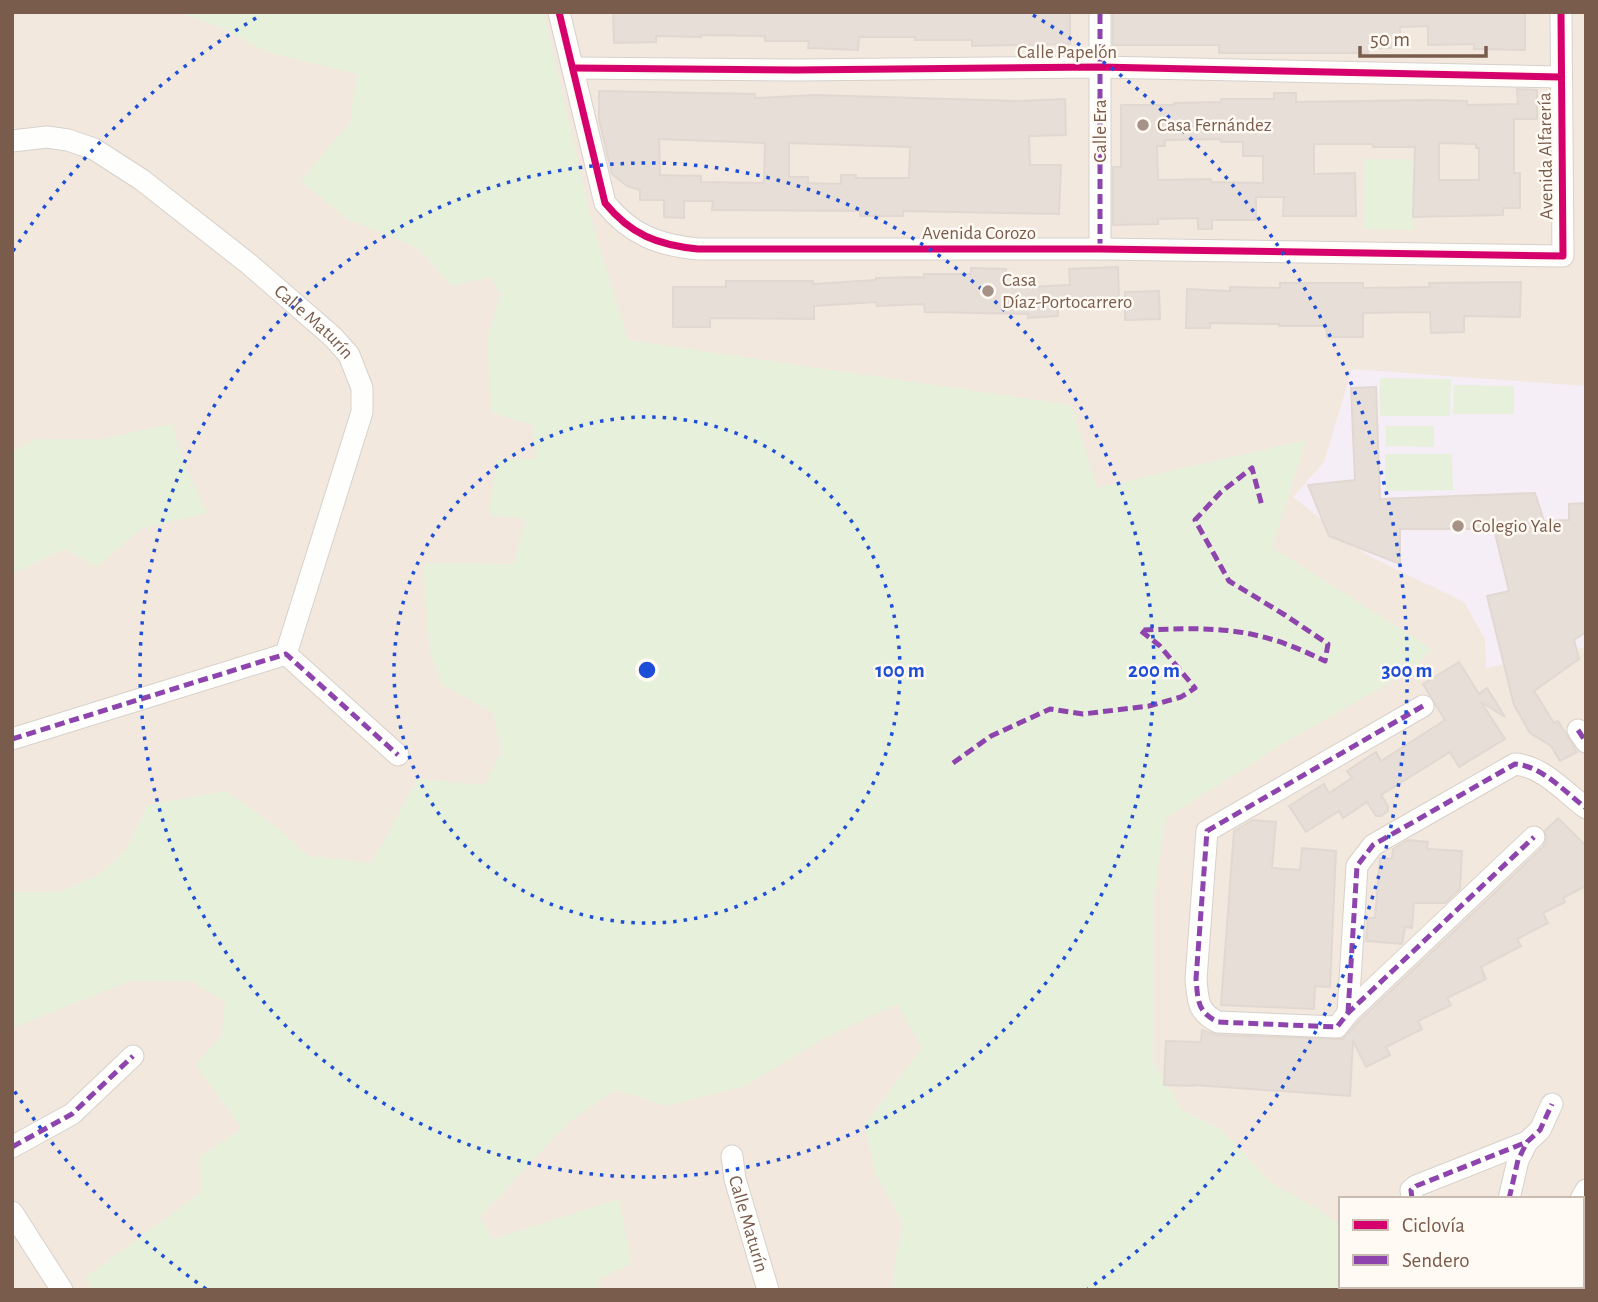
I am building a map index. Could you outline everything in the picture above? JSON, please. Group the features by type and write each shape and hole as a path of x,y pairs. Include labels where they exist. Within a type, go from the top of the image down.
{"street":[{"name":"Avenida Corozo","path":"559,12 605,204 621,223 672,246 698,249 1100,249 1563,256"},
{"name":"Calle Era","path":"1100,12 1100,249"},
{"name":"Avenida Alfarería","path":"1562,12 1563,256"},
{"name":"Calle Papelón","path":"573,68 797,70 1100,67 1561,77"},
{"name":"Calle Maturín","path":"12,141 47,137 68,140 94,149 113,161 142,180 249,264 333,337 349,355 362,388 362,412 286,654"},
{"path":"12,739 286,654 398,755"},
{"path":"1423,706 1207,831 1196,979 1198,1001 1206,1016 1218,1022 1337,1027 1348,1013 1534,837"},
{"path":"1348,1013 1357,866 1373,845 1515,764 1526,764 1539,771 1586,808"},
{"path":"12,1147 72,1114 133,1056"},
{"path":"1509,1197 1518,1160 1527,1142 1540,1130 1552,1104"},
{"path":"1412,1197 1411,1190 1416,1186 1527,1142"},
{"name":"Calle Maturín","path":"732,1156 735,1179 768,1290"},
{"path":"12,1212 62,1290"}],"shaded area":[{"path":"12,12 1586,12 1586,1290 12,1290"},
{"name":"Colegio Yale","path":"1352,369 1586,386 1586,647 1486,668 1485,639 1464,602 1367,555 1293,497 1324,462"}],"green space":[{"path":"178,12 544,12 590,216 628,340 1071,405 1097,488 1306,440 1272,547 1432,649 1410,671 1286,742 1166,818 1154,893 1154,1063 1182,1110 1222,1130 1271,1183 1320,1210 1339,1224 1339,1288 1386,1290 892,1290 895,1259 903,1224 876,1174 864,1125 922,1048 897,1004 821,1040 745,1086 666,1106 616,1090 569,1122 480,1217 493,1239 619,1199 631,1264 598,1279 600,1290 93,1290 86,1277 201,1192 200,1156 242,1129 196,1065 222,1034 225,1002 191,981 130,981 12,1028 12,892 59,892 100,874 127,849 147,805 226,791 271,823 309,856 372,863 417,779 485,785 501,751 493,713 442,684 430,653 423,563 513,564 526,519 489,515 497,459 535,459 533,425 492,413 487,343 500,294 490,277 452,286 417,248 347,219 301,181 350,122 357,74 266,52 225,29"},
{"path":"1363,159 1412,159 1413,230 1363,229"},
{"path":"1380,378 1451,379 1450,416 1380,416"},
{"path":"1454,385 1514,386 1514,414 1453,414"},
{"path":"172,424 185,464 207,513 141,529 97,567 65,549 12,574 12,452 37,439 101,439"},
{"path":"1386,426 1434,426 1434,447 1386,446"},
{"path":"1385,454 1452,454 1453,490 1385,491"}],"building":[{"path":"613,12 1070,12 1070,44 972,46 972,40 859,37 858,50 808,48 809,41 765,41 765,36 701,35 656,36 656,42 614,43"},
{"path":"1113,12 1525,13 1525,50 1474,49 1474,44 1428,45 1428,26 1400,27 1400,48 1368,48 1368,53 1219,53 1219,45 1113,45"},
{"path":"1517,89 1537,90 1537,119 1514,119 1514,173 1520,173 1520,208 1503,208 1503,215 1413,217 1415,147 1314,144 1314,174 1355,173 1356,216 1283,216 1284,197 1256,197 1256,220 1212,220 1212,229 1198,229 1198,218 1158,219 1158,224 1113,225 1113,167 1121,167 1121,105 1274,99 1274,93 1296,93 1296,102 1428,100 1467,101 1467,105 1518,104","holes":["1221,139 1221,142 1243,142 1243,156 1263,156 1263,183 1211,182 1211,179 1158,180 1157,146 1165,146 1165,140","1439,143 1476,144 1476,148 1479,148 1479,180 1439,180"]},
{"path":"599,91 755,94 755,98 815,95 1017,101 1065,99 1066,135 1029,136 1030,165 1061,165 1059,214 903,211 903,216 860,216 860,211 712,210 713,201 684,201 684,218 664,217 664,200 640,200 640,190 627,186 612,174 599,120","holes":["659,139 765,143 764,183 701,182 701,176 660,175","789,143 910,147 909,178 856,178 856,175 841,175 841,184 808,183 808,177 789,177"]},
{"path":"1118,267 1119,301 1058,303 1058,316 1028,318 1028,314 925,312 924,304 877,306 876,302 814,306 814,319 710,318 710,327 673,327 673,287 726,287 726,281 813,281 813,284 924,277 924,274 971,274 971,268 1006,269 1006,288 1070,285 1069,269"},
{"path":"1521,282 1520,317 1464,316 1464,332 1431,333 1430,312 1363,313 1363,337 1327,337 1326,326 1210,323 1210,328 1186,328 1187,289 1230,291 1230,287 1280,288 1280,283 1363,283 1363,288 1430,287 1429,283"},
{"path":"1159,291 1160,319 1125,320 1125,292"},
{"path":"1376,387 1380,499 1535,493 1544,521 1569,520 1569,504 1586,503 1586,632 1574,640 1579,659 1534,691 1554,723 1558,721 1577,752 1560,761 1551,746 1530,733 1514,705 1487,596 1509,591 1494,529 1400,529 1400,564 1329,536 1308,485 1355,480 1351,388"},
{"path":"1459,662 1479,694 1487,688 1505,717 1481,702 1505,739 1459,767 1450,752 1381,795 1388,811 1381,816 1376,816 1367,802 1343,818 1339,811 1306,832 1289,806 1324,784 1329,793 1352,778 1347,771 1376,752 1381,761 1445,720 1423,684"},
{"path":"1558,818 1586,846 1586,886 1563,898 1565,902 1543,913 1548,923 1517,939 1521,946 1481,967 1486,979 1447,998 1451,1005 1418,1021 1422,1029 1386,1047 1390,1055 1366,1067 1353,1041 1350,1096 1164,1085 1166,1041 1201,1042 1202,1030 1217,1035 1343,1039 1543,847 1547,840 1545,831"},
{"path":"1253,820 1276,822 1272,868 1300,870 1302,848 1336,851 1330,987 1315,986 1314,1009 1221,1005 1234,831"},
{"path":"1408,840 1428,842 1427,849 1462,851 1460,889 1445,903 1414,903 1412,928 1405,927 1402,944 1366,941 1368,918 1375,918 1380,858 1392,859 1393,849"}],"marked path":[{"path":"1100,12 1100,249"},
{"path":"953,763 991,736 1050,709 1083,714 1149,706 1181,697 1195,688 1160,646 1140,630 1200,629 1244,633 1284,643 1325,661 1328,644 1229,581 1195,520 1221,492 1252,468 1262,506"},
{"path":"12,739 286,654 398,755"},
{"path":"1423,706 1207,831 1196,979 1202,1010 1218,1022 1337,1027 1348,1013 1534,837"},
{"path":"1578,730 1586,742"},
{"path":"1348,1013 1357,866 1373,845 1515,764 1535,769 1586,808"},
{"path":"12,1147 72,1114 133,1056"},
{"path":"1509,1197 1518,1160 1527,1142 1540,1130 1552,1104"},
{"path":"1412,1197 1411,1190 1416,1186 1527,1142"}],"cycle path":[{"path":"559,12 605,203 635,231 670,245 698,249 1100,249 1563,256 1561,12"},
{"path":"573,68 797,70 1100,67 1561,77"}],"place":[{"name":"Casa Fernández","path":"1143,125"},
{"name":"Casa Díaz-Portocarrero","path":"988,291"},
{"name":"Colegio Yale","path":"1458,526"}]}
